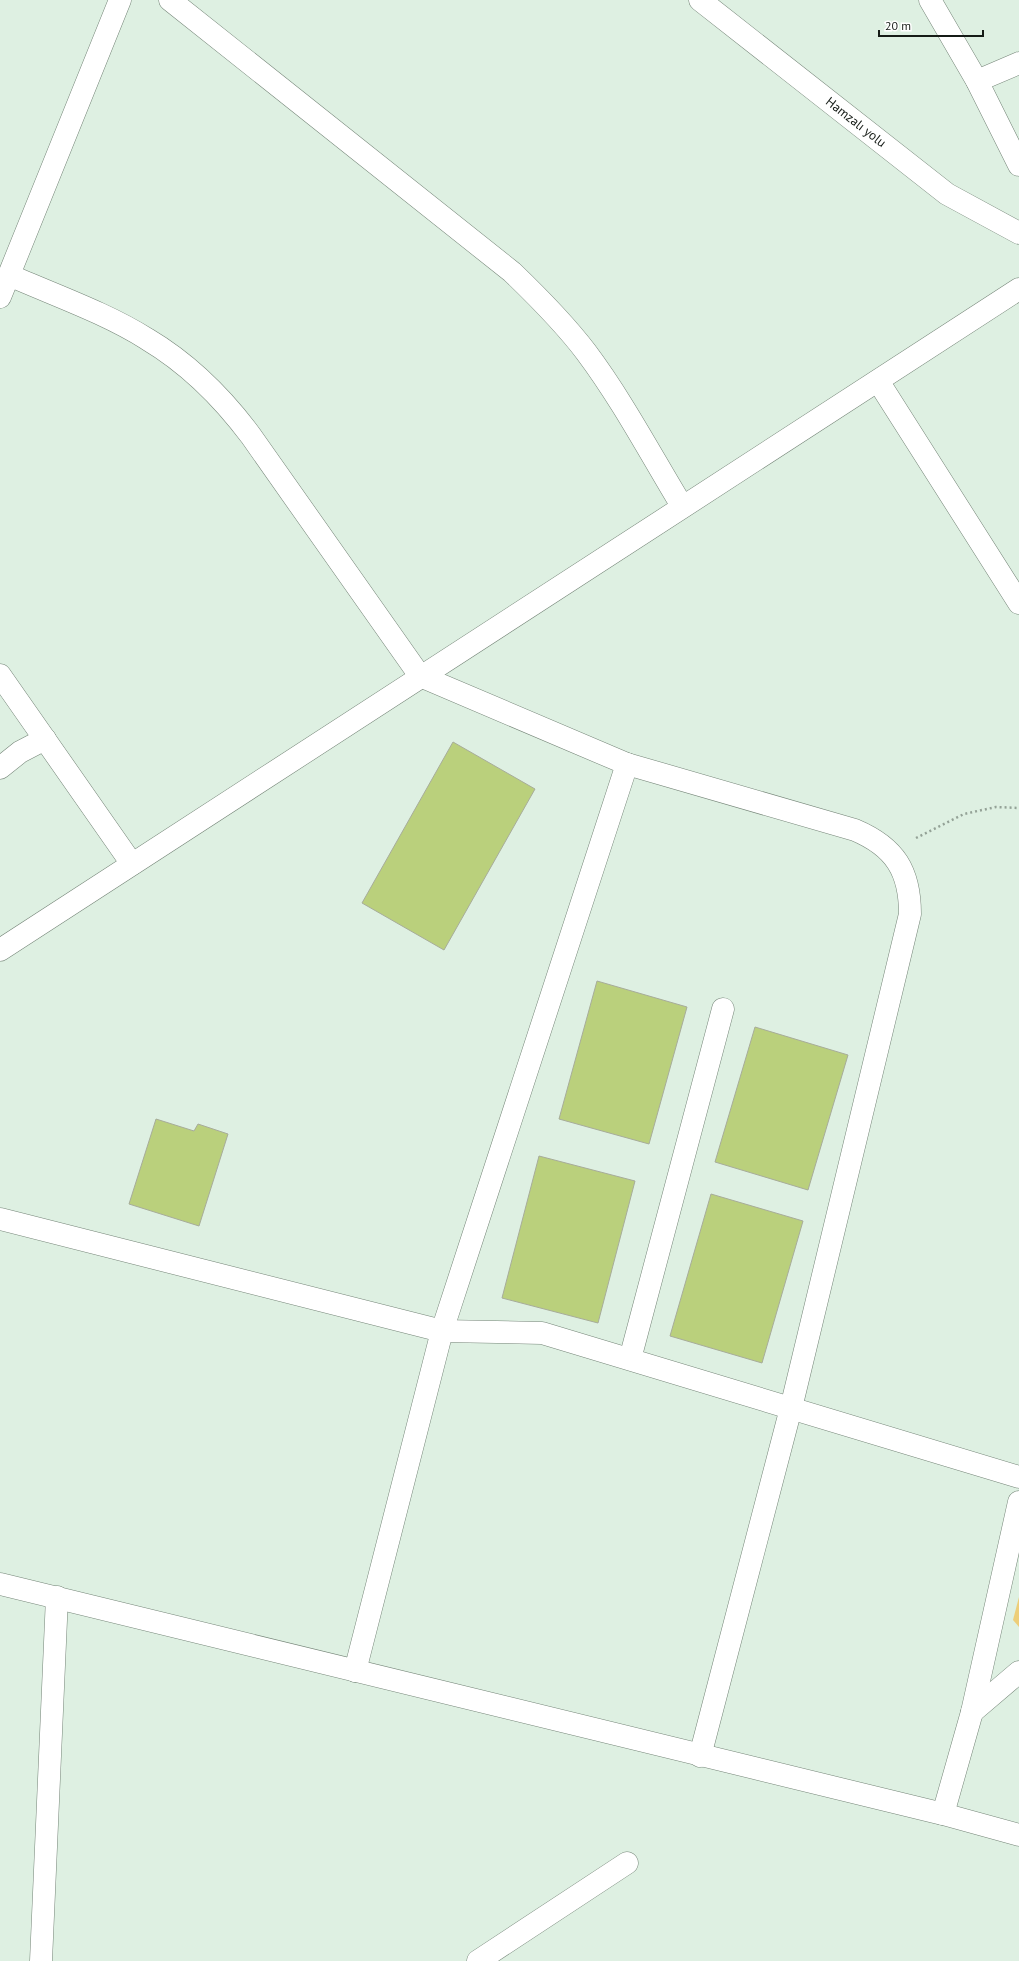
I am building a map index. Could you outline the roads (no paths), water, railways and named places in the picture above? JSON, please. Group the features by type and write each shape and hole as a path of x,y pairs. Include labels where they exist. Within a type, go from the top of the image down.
{"street":[{"path":"0,297 120,0"},
{"path":"170,0 512,272 540,299 581,345 604,377 682,506"},
{"name":"Hamzalı yolu","path":"700,0 948,194 1019,233"},
{"path":"930,0 977,81 1019,164"},
{"path":"977,81 1019,63"},
{"path":"9,274 147,338 178,360 205,382 230,408 251,436 420,676 627,764 855,830 882,844 893,855 902,868 910,899 910,914 791,1408 700,1756"},
{"path":"0,950 682,506 1019,289"},
{"path":"878,381 1019,603"},
{"path":"0,675 132,864"},
{"path":"0,768 20,752 45,739"},
{"path":"355,1671 442,1331 627,764"},
{"path":"630,1359 723,1009"},
{"path":"0,1219 442,1331 542,1333 1019,1477"},
{"path":"943,1814 972,1712 1019,1502"},
{"path":"0,1584 700,1756 943,1814 1019,1835"},
{"path":"42,1961 57,1597"},
{"path":"972,1712 1019,1672"},
{"path":"478,1961 627,1863"}]}
